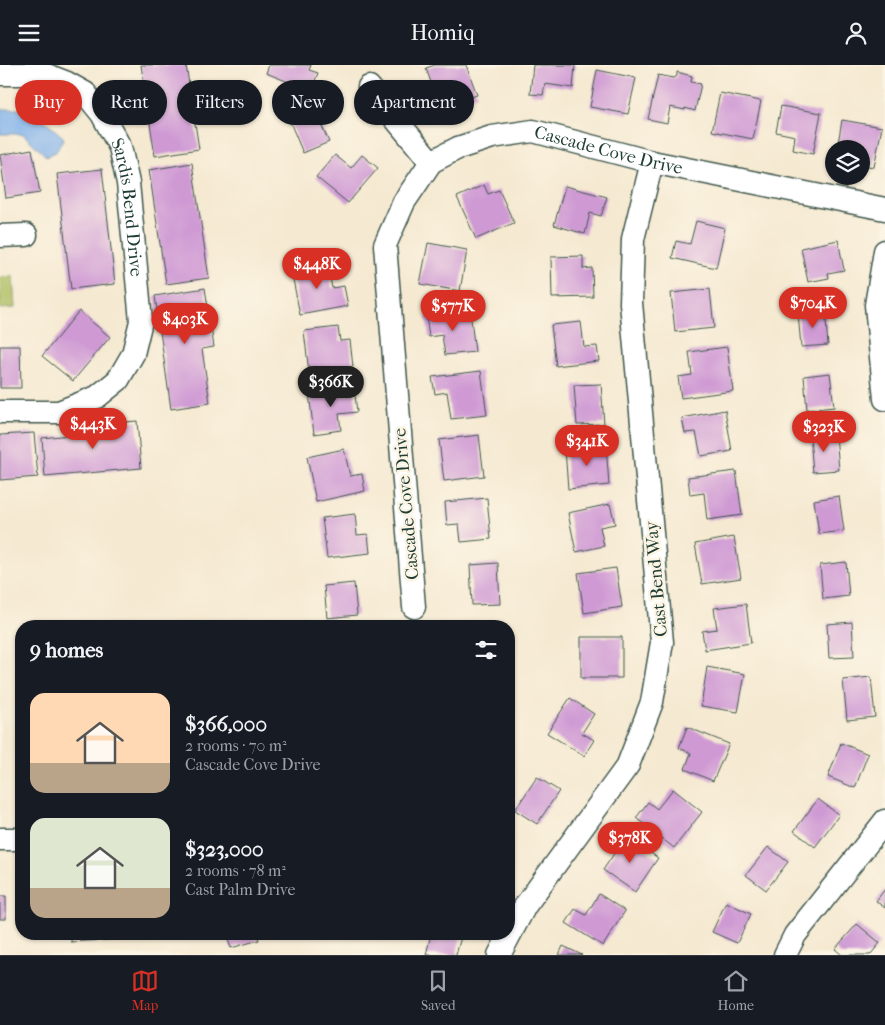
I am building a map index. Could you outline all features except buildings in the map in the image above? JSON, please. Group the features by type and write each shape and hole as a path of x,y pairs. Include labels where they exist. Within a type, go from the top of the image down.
{"street":[{"name":"Sardis Bend Drive","path":"0,74 44,74 67,83 85,93 102,114 120,147 128,183 141,321 133,354 118,379 97,397 59,412 0,412"},
{"path":"400,125 431,163"},
{"name":"Cascade Cove Drive","path":"414,607 385,245 404,201 431,163 458,148 492,137 533,131 652,162 885,209"},
{"name":"Cast Bend Way","path":"517,901 628,765 652,702 662,642 631,303 633,239 652,162"},
{"path":"0,236 26,235"},
{"path":"885,251 876,305 885,399"},
{"path":"785,955 795,935 885,821"},
{"path":"0,839 15,839"},
{"name":"Cast Bend Way","path":"499,955 504,940"}],"green space":[{"path":"13,276 15,308 0,309 0,277"}],"water":[{"path":"0,109 15,109 15,125 50,125 64,138 56,152 47,157 23,134 0,134"}]}
